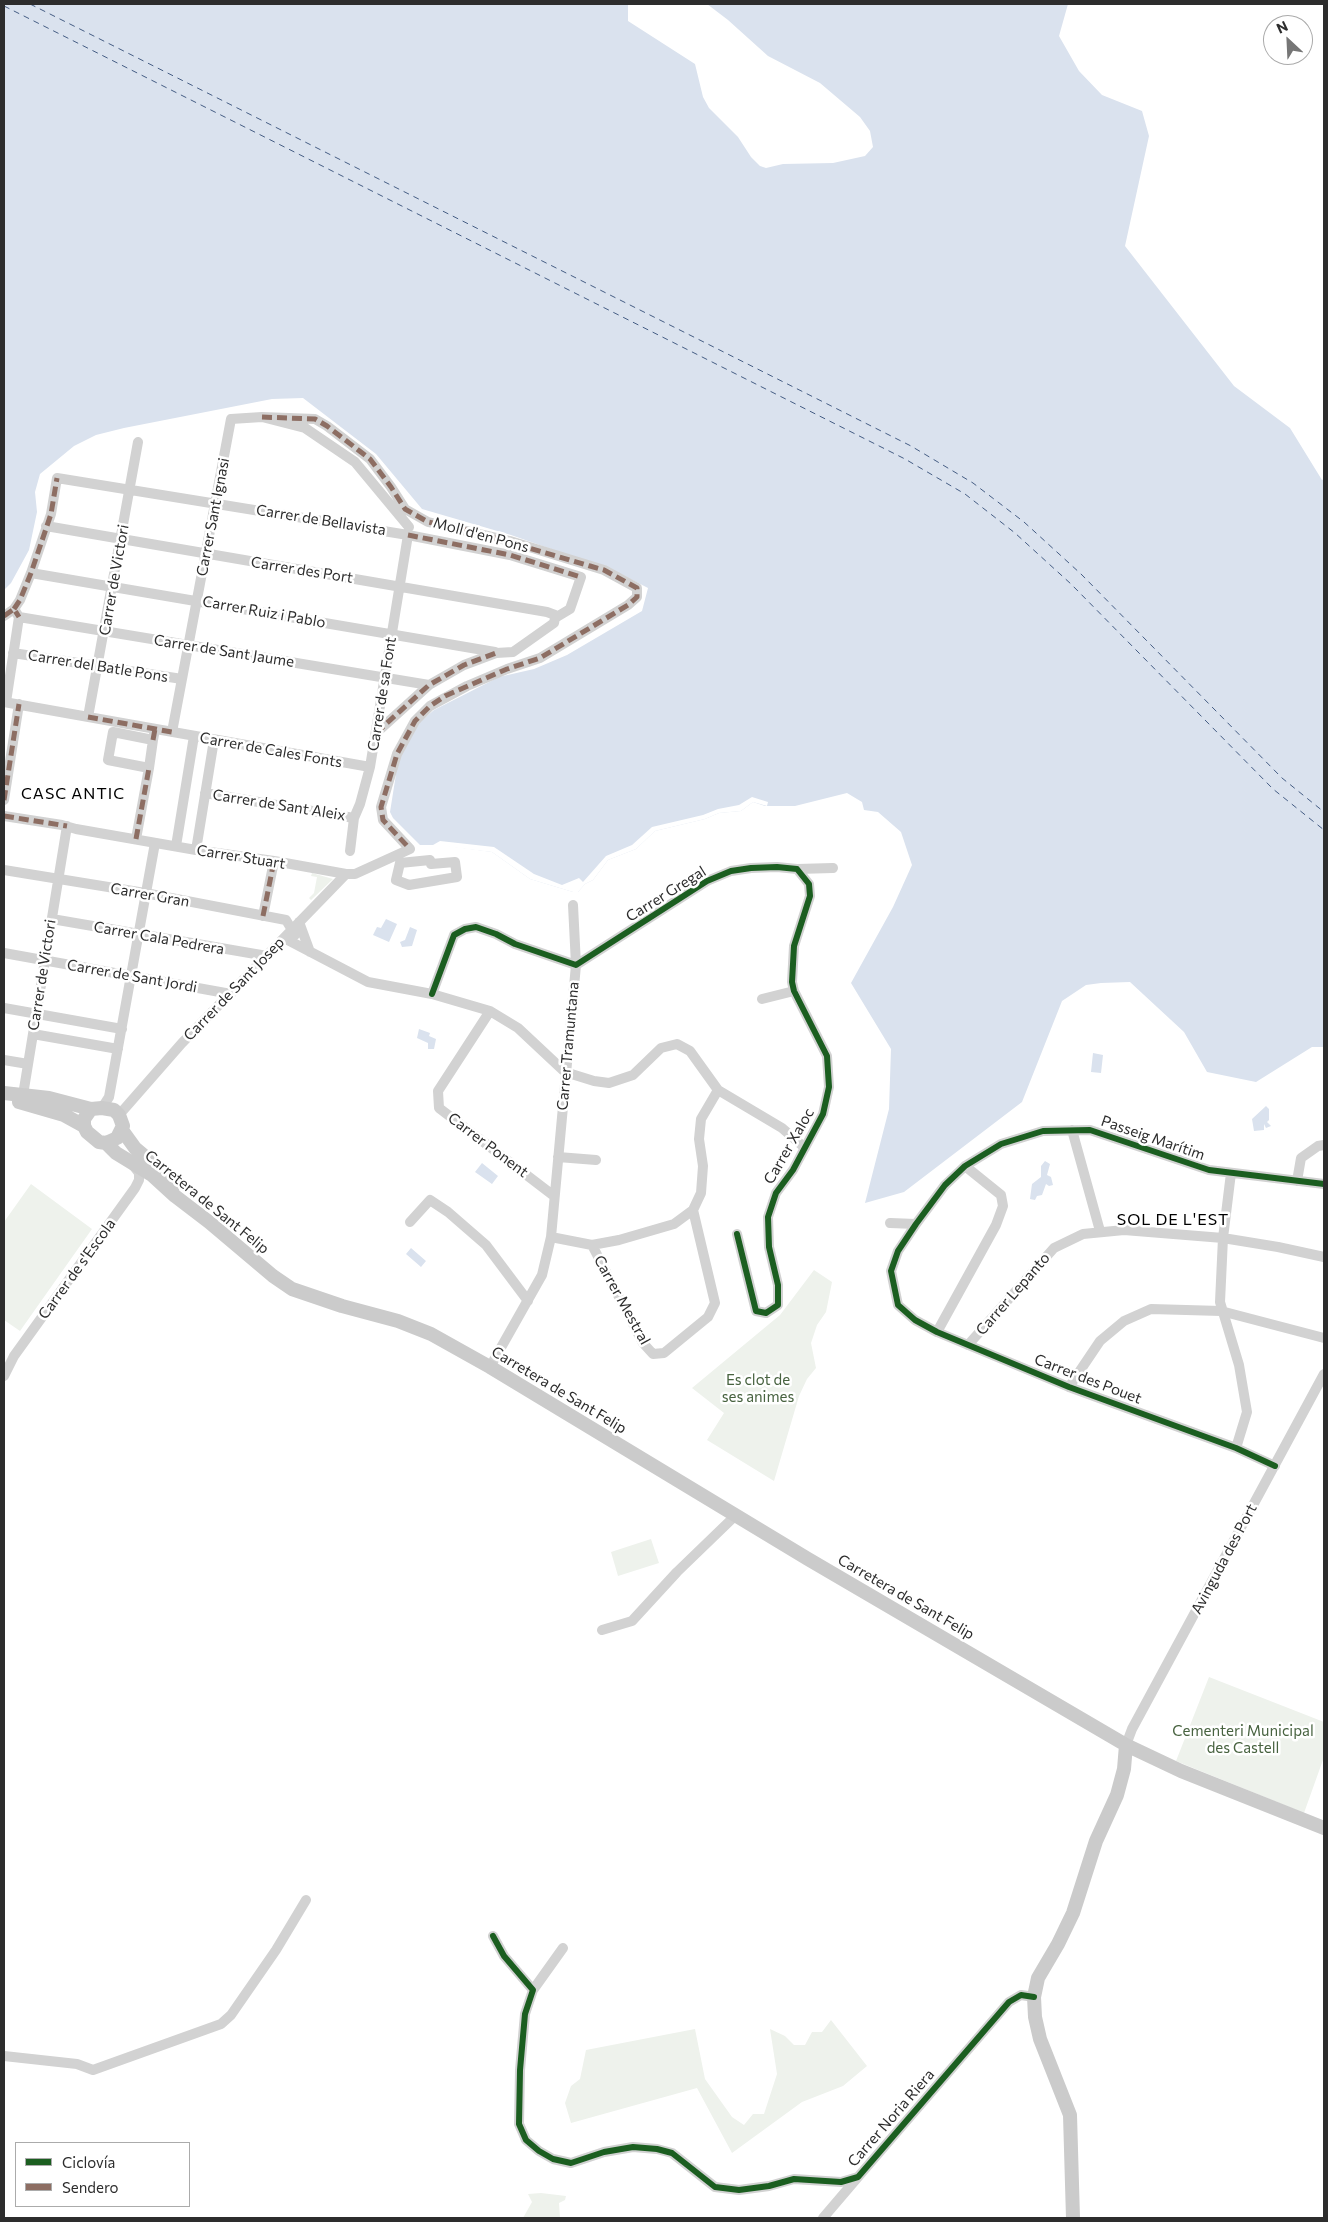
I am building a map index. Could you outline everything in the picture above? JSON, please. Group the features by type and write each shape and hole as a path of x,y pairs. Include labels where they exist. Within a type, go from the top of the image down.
{"main road":[{"path":"4,1093 49,1098 97,1109 114,1110 119,1115 123,1126 122,1130 117,1138 106,1143 95,1140 84,1126 75,1120 46,1109 4,1098"},
{"path":"84,1126 85,1116 97,1109"},
{"path":"122,1130 135,1148 160,1169 208,1222"},
{"name":"Carretera de Sant Felip","path":"106,1143 116,1153 152,1175 174,1196 273,1276 292,1289 328,1302 398,1321 432,1334 1126,1746 1181,1771 1324,1828"},
{"path":"1073,2218 1070,2115 1040,2039 1035,2017 1034,1997 1038,1978 1073,1913 1096,1841 1117,1795 1124,1769 1126,1746"}],"street":[{"name":"Carrer Sant Ignasi","path":"172,732 231,419 262,417"},
{"path":"262,417 305,428 355,462 408,531"},
{"name":"Moll d'en Pons","path":"262,417 315,418 370,459 392,487 405,509 428,522 494,537 604,570 637,588 637,597 628,605 540,658 508,669 445,696 430,706 415,721 397,754 380,807 383,820 410,849 351,874"},
{"name":"Carrer de Victori","path":"88,717 138,442"},
{"name":"Carrer de Bellavista","path":"46,526 51,514 58,478 408,531 510,555 581,578 570,609 555,618"},
{"path":"46,526 20,600 5,702 88,717 154,734"},
{"name":"Carrer des Port","path":"46,526 206,555 547,612 554,615 555,618"},
{"name":"Carrer de sa Font","path":"350,851 354,818 360,804 370,767 408,531"},
{"name":"Carrer Ruiz i Pablo","path":"31,573 496,653"},
{"path":"4,616 17,613"},
{"name":"Carrer de Sant Jaume","path":"17,613 104,631 428,685"},
{"path":"376,733 428,685 464,665 496,653 513,652 554,623 555,618"},
{"name":"Carrer del Batle Pons","path":"13,653 182,679"},
{"path":"4,800 19,704"},
{"path":"148,768 108,760 113,732 154,734"},
{"name":"Carrer de Cales Fonts","path":"154,734 172,732 370,767"},
{"path":"136,840 154,734"},
{"path":"176,846 194,736"},
{"path":"196,850 214,740"},
{"name":"Carrer de Sant Aleix","path":"205,793 354,818"},
{"name":"Carrer Stuart","path":"4,816 136,840 351,874"},
{"name":"Carrer de Victori","path":"23,1095 67,826"},
{"path":"97,1109 109,1097 155,843"},
{"path":"430,860 432,864 455,862 457,877 410,885 396,880 400,863 430,860"},
{"path":"263,916 274,861"},
{"name":"Carrer Gregal","path":"576,965 707,881 731,871 777,866 800,872 833,868"},
{"name":"Carrer Gran","path":"4,870 145,893 286,920 295,926"},
{"name":"Carrer Xaloc","path":"737,1234 756,1311 766,1313 778,1305 778,1285 769,1247 768,1217 776,1193 805,1148 823,1114 830,1078 824,1049 794,991 792,982 794,946 810,896 809,884 800,872"},
{"name":"Carrer de Sant Josep","path":"119,1115 182,1043 295,926 351,874"},
{"name":"Carrer Tramuntana","path":"490,1367 542,1275 551,1237 576,965 573,905"},
{"name":"Carrer Cala Pedrera","path":"52,919 267,956"},
{"path":"295,926 300,946"},
{"path":"295,926 310,952"},
{"path":"432,994 454,935 465,929 476,927 516,944 576,965"},
{"path":"284,938 368,982 432,994 490,1011 518,1028 565,1072 594,1081 609,1083 633,1075 661,1048 677,1044 690,1051 718,1090 782,1128 805,1148"},
{"name":"Carrer de Sant Jordi","path":"4,953 231,994"},
{"path":"762,999 794,991"},
{"path":"4,1008 122,1029"},
{"name":"Carrer Ponent","path":"490,1011 438,1091 439,1108 554,1196"},
{"path":"33,1034 118,1049"},
{"path":"4,1060 28,1064"},
{"path":"551,1237 592,1245 620,1240 674,1224 693,1210 701,1194 703,1166 699,1139 701,1119 718,1090"},
{"path":"1072,1130 1100,1231"},
{"name":"Passeig Marítim","path":"898,1305 891,1271 898,1251 945,1186 965,1166 1006,1143 1042,1131 1090,1130 1209,1170 1324,1184"},
{"path":"1297,1181 1301,1158 1318,1146 1324,1145"},
{"path":"558,1157 596,1160"},
{"name":"Carrer de s'Escola","path":"4,1376 14,1356 135,1188 139,1180 138,1172 130,1162"},
{"path":"938,1332 996,1225 1003,1206 1001,1195 965,1166"},
{"path":"1231,1173 1223,1238 1220,1302 1221,1311 1239,1364 1248,1412 1236,1448"},
{"path":"410,1222 430,1200 448,1212 486,1245 528,1301"},
{"name":"Carrer Mestral","path":"592,1245 643,1343 653,1354 664,1353 708,1317 715,1303 693,1210"},
{"path":"890,1223 916,1224"},
{"name":"Carrer Lepanto","path":"968,1344 1054,1248 1083,1234 1124,1230 1223,1238 1278,1246 1324,1257"},
{"name":"Carrer des Pouet","path":"898,1305 915,1320 938,1332 1069,1387 1236,1448 1275,1466"},
{"path":"1069,1387 1100,1341 1124,1321 1151,1308 1221,1311 1324,1338"},
{"name":"Avinguda des Port","path":"1126,1746 1132,1729 1324,1374"},
{"path":"602,1630 632,1621 677,1572 736,1515"},
{"path":"4,2056 77,2064 93,2070 221,2024 231,2015 276,1950 306,1900"},
{"path":"493,1936 504,1956 533,1990"},
{"name":"Carrer Noria Riera","path":"563,1948 533,1990 525,2014 520,2070 519,2124 526,2140 539,2151 553,2159 571,2163 604,2152 634,2147 657,2149 672,2153 715,2187 739,2190 769,2186 794,2179 841,2182 858,2177 1010,2002 1021,1995 1034,1997"},
{"path":"824,2218 858,2177"}],"green space":[{"path":"312,873 333,879 311,900 309,898 314,893 317,877 311,876"},
{"path":"31,1184 92,1229 20,1331 4,1320 4,1222"},
{"name":"Es clot de ses animes","path":"814,1270 832,1282 826,1312 817,1325 811,1343 816,1368 807,1379 799,1396 774,1481 707,1440 724,1413 692,1388 780,1315"},
{"path":"651,1539 659,1563 618,1576 611,1552"},
{"name":"Cementeri Municipal des Castell","path":"1209,1677 1324,1722 1324,1757 1304,1813 1176,1761"},
{"path":"831,2020 867,2066 843,2086 802,2102 732,2153 697,2088 571,2123 565,2103 571,2086 580,2079 586,2050 695,2029 705,2079 732,2117 744,2125 753,2114 764,2114 777,2074 770,2029 785,2036 794,2045 805,2045 812,2032 822,2032"},
{"path":"541,2193 566,2196 565,2200 559,2203 560,2218 523,2218 532,2202 528,2194"}],"shaded area":[{"path":"4,4 628,4 628,21 695,64 703,97 709,108 738,137 751,157 760,166 766,168 783,164 833,163 865,156 873,147 870,131 860,117 820,83 768,56 707,4 1068,4 1059,36 1079,71 1102,95 1142,111 1149,136 1125,246 1234,386 1290,428 1322,480 1324,479 1324,1047 1312,1047 1256,1082 1207,1072 1184,1032 1130,982 1086,985 1062,1001 1022,1102 904,1192 865,1203 889,1109 891,1049 851,983 893,907 912,865 901,832 878,812 864,810 862,802 847,793 795,806 765,806 753,802 741,811 719,813 705,819 655,831 636,849 608,860 593,880 585,884 578,892 573,892 530,879 492,852 440,845 420,845 393,818 390,812 397,768 405,744 419,723 434,710 499,677 534,669 567,655 642,611 648,588 617,572 511,535 422,509 376,454 303,398 272,399 124,428 96,435 74,446 40,474 35,492 37,512 29,550 11,583 4,590"},
{"path":"386,919 397,924 389,942 373,935 377,927 381,928"},
{"path":"410,927 417,930 412,946 402,947 400,942 405,940"},
{"path":"419,1029 430,1033 429,1036 436,1039 434,1049 428,1049 428,1043 417,1038"},
{"path":"1093,1053 1103,1055 1101,1073 1091,1072"},
{"path":"1266,1106 1269,1109 1269,1120 1267,1122 1271,1126 1266,1128 1264,1124 1264,1130 1254,1131 1252,1119"},
{"path":"1045,1161 1050,1164 1047,1175 1051,1177 1053,1185 1049,1186 1046,1184 1042,1195 1037,1196 1035,1200 1030,1199 1032,1184 1041,1177 1041,1166"},
{"path":"482,1163 498,1176 492,1184 475,1172"},
{"path":"411,1248 426,1261 421,1267 406,1254"}],"pier":[{"path":"752,797 768,802 767,806 753,802 741,811 719,813 705,819 655,831 636,849 608,860 593,880 585,884 578,892 530,879 492,852 433,845 440,841 494,847 534,874 562,885 579,878 583,882 606,856 632,845 652,827 739,805"}],"ferry route":[{"path":"30,4 911,446 973,483 1024,522 1081,574 1282,778 1324,812"},
{"path":"4,6 905,459 965,494 1015,533 1071,584 1273,789 1324,830"}],"marked path":[{"path":"262,417 315,419 327,426 370,459 405,509 428,522 471,531 604,570 637,588 637,597 628,605 540,658 507,669 445,696 430,706 415,721 397,754 381,807 383,820 410,849"},
{"path":"14,609 20,600 31,573 51,514 57,478"},
{"path":"408,535 510,555 581,577"},
{"path":"4,616 14,609 19,617"},
{"path":"376,733 429,685 464,665 496,653"},
{"path":"4,800 19,704"},
{"path":"88,717 172,732"},
{"path":"153,740 155,729"},
{"path":"136,839 149,768"},
{"path":"4,816 67,826"},
{"path":"263,916 274,861"}],"cycle path":[{"path":"432,994 454,935 465,929 476,927 496,934 515,944 576,965 707,881 731,871 751,868 777,867 797,869 809,884 810,896 794,946 792,982 794,991 827,1056 829,1087 823,1114 793,1170 776,1193 768,1217 769,1247 778,1285 778,1305 766,1313 756,1311 737,1234"},
{"path":"1275,1466 1236,1448 1069,1387 937,1332 915,1320 898,1305 891,1271 898,1251 916,1224 945,1185 965,1166 1001,1144 1043,1131 1090,1130 1209,1170 1324,1184"},
{"path":"493,1936 504,1956 533,1990 525,2014 520,2070 519,2124 526,2140 539,2151 553,2159 571,2163 604,2152 633,2147 657,2149 672,2153 715,2187 739,2190 769,2186 794,2179 841,2182 858,2177 1009,2002 1021,1995 1034,1997"}],"district":[{"name":"CASC ANTIC","path":"73,794"},
{"name":"SOL DE L'EST","path":"1173,1220"}]}
